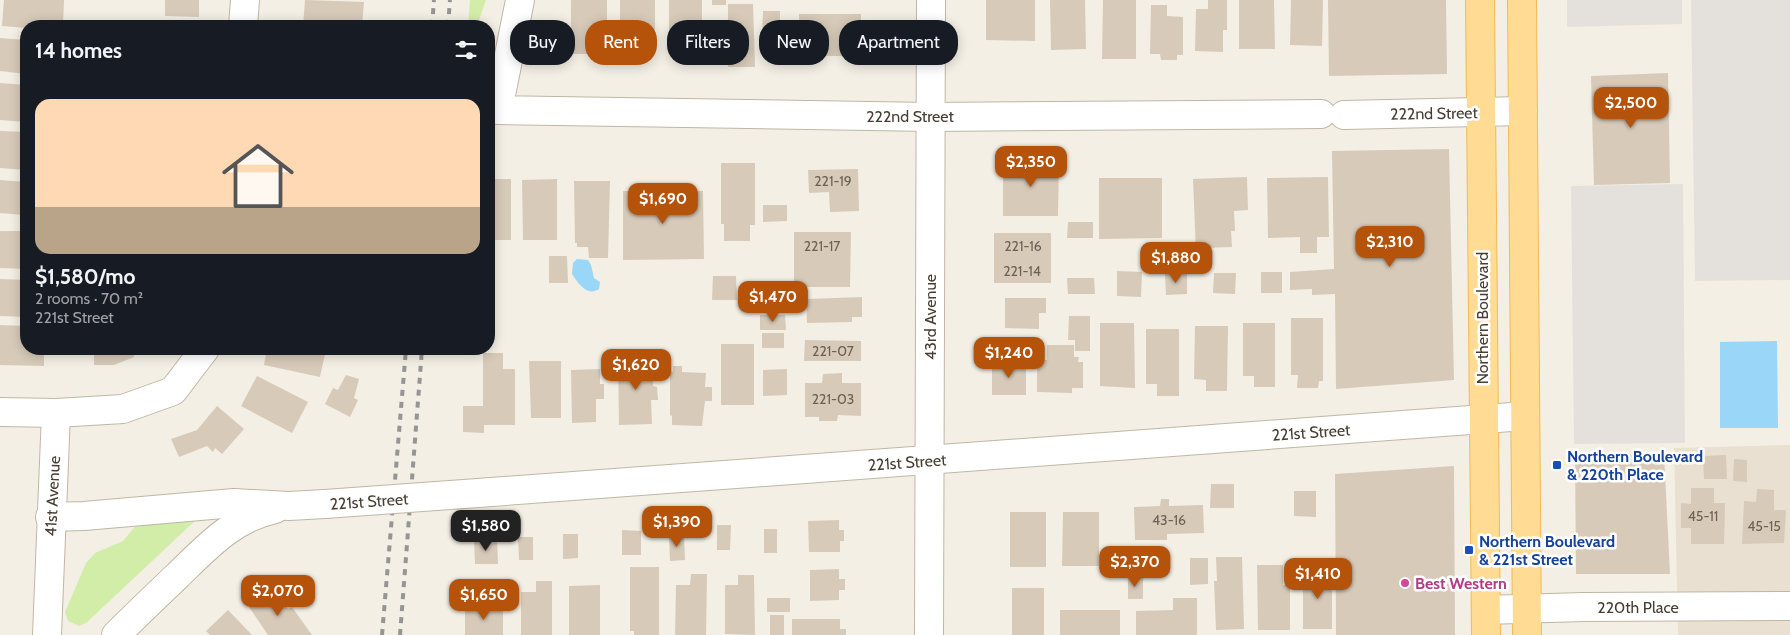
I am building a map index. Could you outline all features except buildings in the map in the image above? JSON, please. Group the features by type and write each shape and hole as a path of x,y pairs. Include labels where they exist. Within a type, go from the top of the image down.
{"main road":[{"name":"Northern Boulevard","path":"1480,0 1486,622"},
{"path":"1522,0 1527,622"}],"street":[{"path":"243,20 245,0"},
{"name":"222nd Street","path":"520,0 498,110 930,117 1333,114 1523,110"},
{"name":"43rd Avenue","path":"929,635 931,0"},
{"path":"0,412 56,413 123,409 173,391 201,355"},
{"name":"41st Avenue","path":"47,635 50,517 56,413"},
{"name":"221st Street","path":"50,517 84,516 234,503 289,506 325,504 1525,416"},
{"name":"221st Street","path":"116,635 218,536 260,512 289,506"},
{"name":"220th Place","path":"1486,622 1527,622 1790,606"}],"shaded area":[{"path":"1567,0 1682,0 1682,24 1567,27"},
{"path":"1691,0 1790,0 1790,280 1695,281"},
{"path":"1683,184 1685,443 1574,444 1571,186"},
{"path":"1790,445 1790,635 1678,635 1674,448"}],"green space":[{"path":"470,0 486,0 479,20 468,20"},
{"path":"198,518 86,623 79,626 68,621 65,612 86,563 95,553 123,541 137,524"}],"water":[{"path":"577,259 588,260 594,278 600,282 599,289 595,291 587,290 577,281 572,274 573,263"},
{"path":"1777,341 1778,428 1720,428 1720,342"}],"railway":[{"path":"432,20 434,0"},
{"path":"448,20 450,0"},
{"path":"382,635 405,355"},
{"path":"400,635 422,355"}],"place":[{"name":"Northern Boulevard & 220th Place","path":"1557,465"},
{"name":"Northern Boulevard & 221st Street","path":"1469,550"},
{"name":"Best Western","path":"1405,583"}]}
